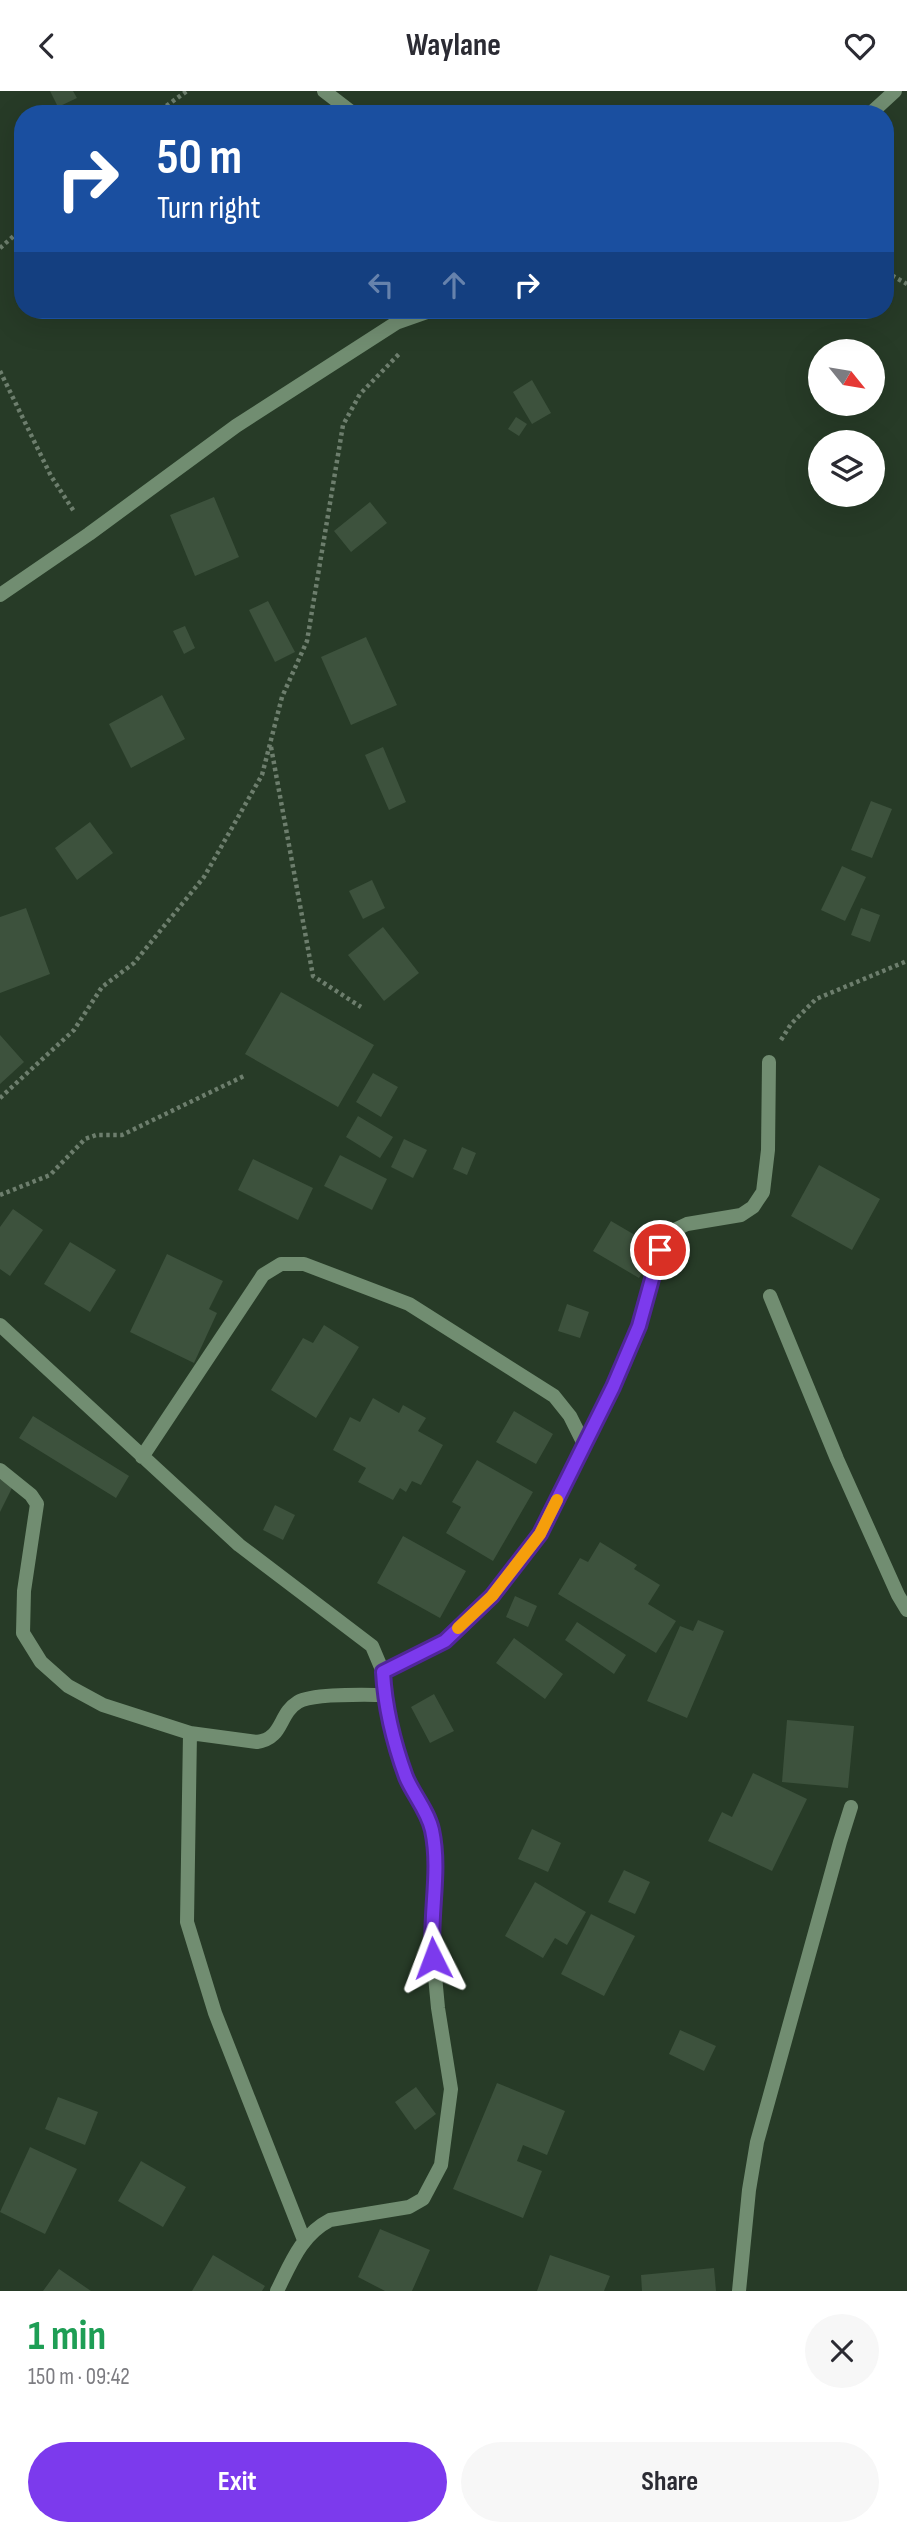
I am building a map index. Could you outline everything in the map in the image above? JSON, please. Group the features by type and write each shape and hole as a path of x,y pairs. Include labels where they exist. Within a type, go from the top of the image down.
{"street":[{"path":"324,91 342,105"},
{"path":"880,105 895,91"},
{"path":"0,596 236,426 396,323 407,319"},
{"path":"383,1672 445,1641 492,1596 540,1534 613,1387 639,1326 660,1250 670,1231 687,1224 741,1215 753,1207 763,1192 768,1150 769,1062"},
{"path":"142,1457 263,1276 281,1264 304,1264 409,1304 554,1396 570,1416 584,1444"},
{"path":"770,1296 843,1471 907,1610"},
{"path":"0,1325 239,1545 342,1620 372,1646 383,1672 384,1695 407,1778 432,1827 436,1861 431,1933 438,2008 452,2089 441,2165 423,2199 409,2207 330,2220 320,2226 304,2240 277,2291"},
{"path":"0,1470 37,1504 24,1591 23,1633 41,1662 68,1686 103,1705 190,1733 257,1742 275,1735 291,1707 301,1700 328,1696 384,1695"},
{"path":"190,1733 187,1922 215,2013 304,2240"},
{"path":"739,2291 749,2190 757,2142 851,1807"}],"path":[{"path":"168,105 187,91"},
{"path":"0,248 14,236"},
{"path":"0,1098 74,1030 102,987 134,963 204,877 262,775 282,697 307,641 342,425 360,394 406,347"},
{"path":"0,371 51,476 89,534"},
{"path":"270,743 313,976 361,1007"},
{"path":"769,1062 791,1024 816,999 907,961"},
{"path":"0,1195 50,1175 85,1139 96,1135 122,1135 244,1076"}],"building":[{"path":"50,91 73,91 77,98 57,105"},
{"path":"532,380 551,413 532,424 513,392"},
{"path":"516,417 527,424 519,436 508,429"},
{"path":"214,497 239,557 195,576 170,515"},
{"path":"370,502 387,523 351,552 334,531"},
{"path":"268,601 295,652 275,662 249,610"},
{"path":"185,626 195,648 184,654 173,631"},
{"path":"366,637 397,705 351,725 321,657"},
{"path":"162,695 185,739 131,768 109,724"},
{"path":"383,747 406,802 389,810 365,755"},
{"path":"871,801 892,809 872,858 851,850"},
{"path":"90,822 113,853 77,880 55,848"},
{"path":"842,866 866,877 845,921 821,910"},
{"path":"372,880 385,908 363,919 349,891"},
{"path":"26,908 50,974 0,993 0,917"},
{"path":"861,908 880,915 870,942 851,935"},
{"path":"383,927 419,973 384,1001 348,955"},
{"path":"281,992 374,1045 338,1107 245,1054"},
{"path":"0,1035 24,1062 0,1084"},
{"path":"373,1073 398,1087 381,1117 356,1102"},
{"path":"358,1116 393,1137 380,1158 346,1137"},
{"path":"404,1139 427,1150 413,1178 391,1167"},
{"path":"462,1147 476,1153 467,1175 453,1169"},
{"path":"340,1155 387,1179 372,1210 324,1186"},
{"path":"253,1159 313,1188 298,1220 238,1190"},
{"path":"819,1165 880,1199 852,1250 791,1216"},
{"path":"13,1209 43,1230 10,1276 0,1269 0,1227"},
{"path":"611,1221 657,1248 639,1278 593,1251"},
{"path":"70,1242 116,1270 90,1312 44,1284"},
{"path":"167,1254 223,1281 209,1309 217,1313 194,1363 130,1332"},
{"path":"567,1304 589,1312 580,1338 558,1331"},
{"path":"324,1325 359,1347 316,1418 271,1390 303,1338 313,1343"},
{"path":"373,1398 399,1413 403,1405 426,1418 418,1431 443,1445 421,1485 412,1481 406,1492 400,1488 393,1500 358,1482 366,1468 333,1450 350,1417 360,1422"},
{"path":"514,1411 553,1434 536,1464 496,1442"},
{"path":"33,1416 129,1476 116,1498 19,1438"},
{"path":"477,1460 533,1492 493,1561 446,1533 461,1507 452,1502"},
{"path":"0,1479 13,1486 0,1512"},
{"path":"275,1505 295,1515 283,1540 263,1530"},
{"path":"403,1536 466,1571 440,1618 377,1583"},
{"path":"600,1542 637,1565 634,1569 660,1585 648,1604 676,1621 656,1653 558,1594 580,1558 588,1562"},
{"path":"515,1596 537,1606 528,1627 506,1617"},
{"path":"698,1620 724,1631 687,1718 647,1701 680,1626 693,1631"},
{"path":"577,1622 626,1655 614,1674 565,1640"},
{"path":"514,1638 563,1674 545,1699 496,1663"},
{"path":"434,1694 454,1731 430,1743 411,1707"},
{"path":"787,1720 854,1726 848,1788 782,1782"},
{"path":"753,1773 807,1799 772,1871 708,1841 722,1812 732,1817"},
{"path":"532,1829 561,1843 548,1872 518,1859"},
{"path":"624,1870 650,1882 635,1914 608,1902"},
{"path":"535,1882 586,1912 567,1945 555,1938 543,1958 505,1936"},
{"path":"591,1914 635,1936 604,1996 561,1974"},
{"path":"680,2030 716,2046 704,2071 669,2054"},
{"path":"497,2083 565,2111 547,2155 523,2145 517,2161 542,2171 523,2218 453,2189"},
{"path":"416,2087 436,2114 415,2130 395,2102"},
{"path":"58,2097 98,2112 85,2145 45,2129"},
{"path":"30,2147 77,2169 45,2234 0,2212"},
{"path":"141,2161 186,2187 163,2227 118,2201"},
{"path":"380,2229 430,2250 412,2291 385,2291 358,2277"},
{"path":"213,2255 265,2286 262,2291 192,2291"},
{"path":"550,2255 610,2276 604,2291 537,2291"},
{"path":"714,2268 716,2291 642,2291 641,2275"},
{"path":"59,2269 91,2291 43,2291"}],"slow traffic":[{"path":"458,1628 492,1596 540,1534 557,1500"}],"route":[{"path":"433,1958 431,1933 436,1861 432,1827 407,1778 393,1734 384,1695 383,1672 445,1641 492,1596 540,1534 613,1387 639,1326 660,1250"}]}
